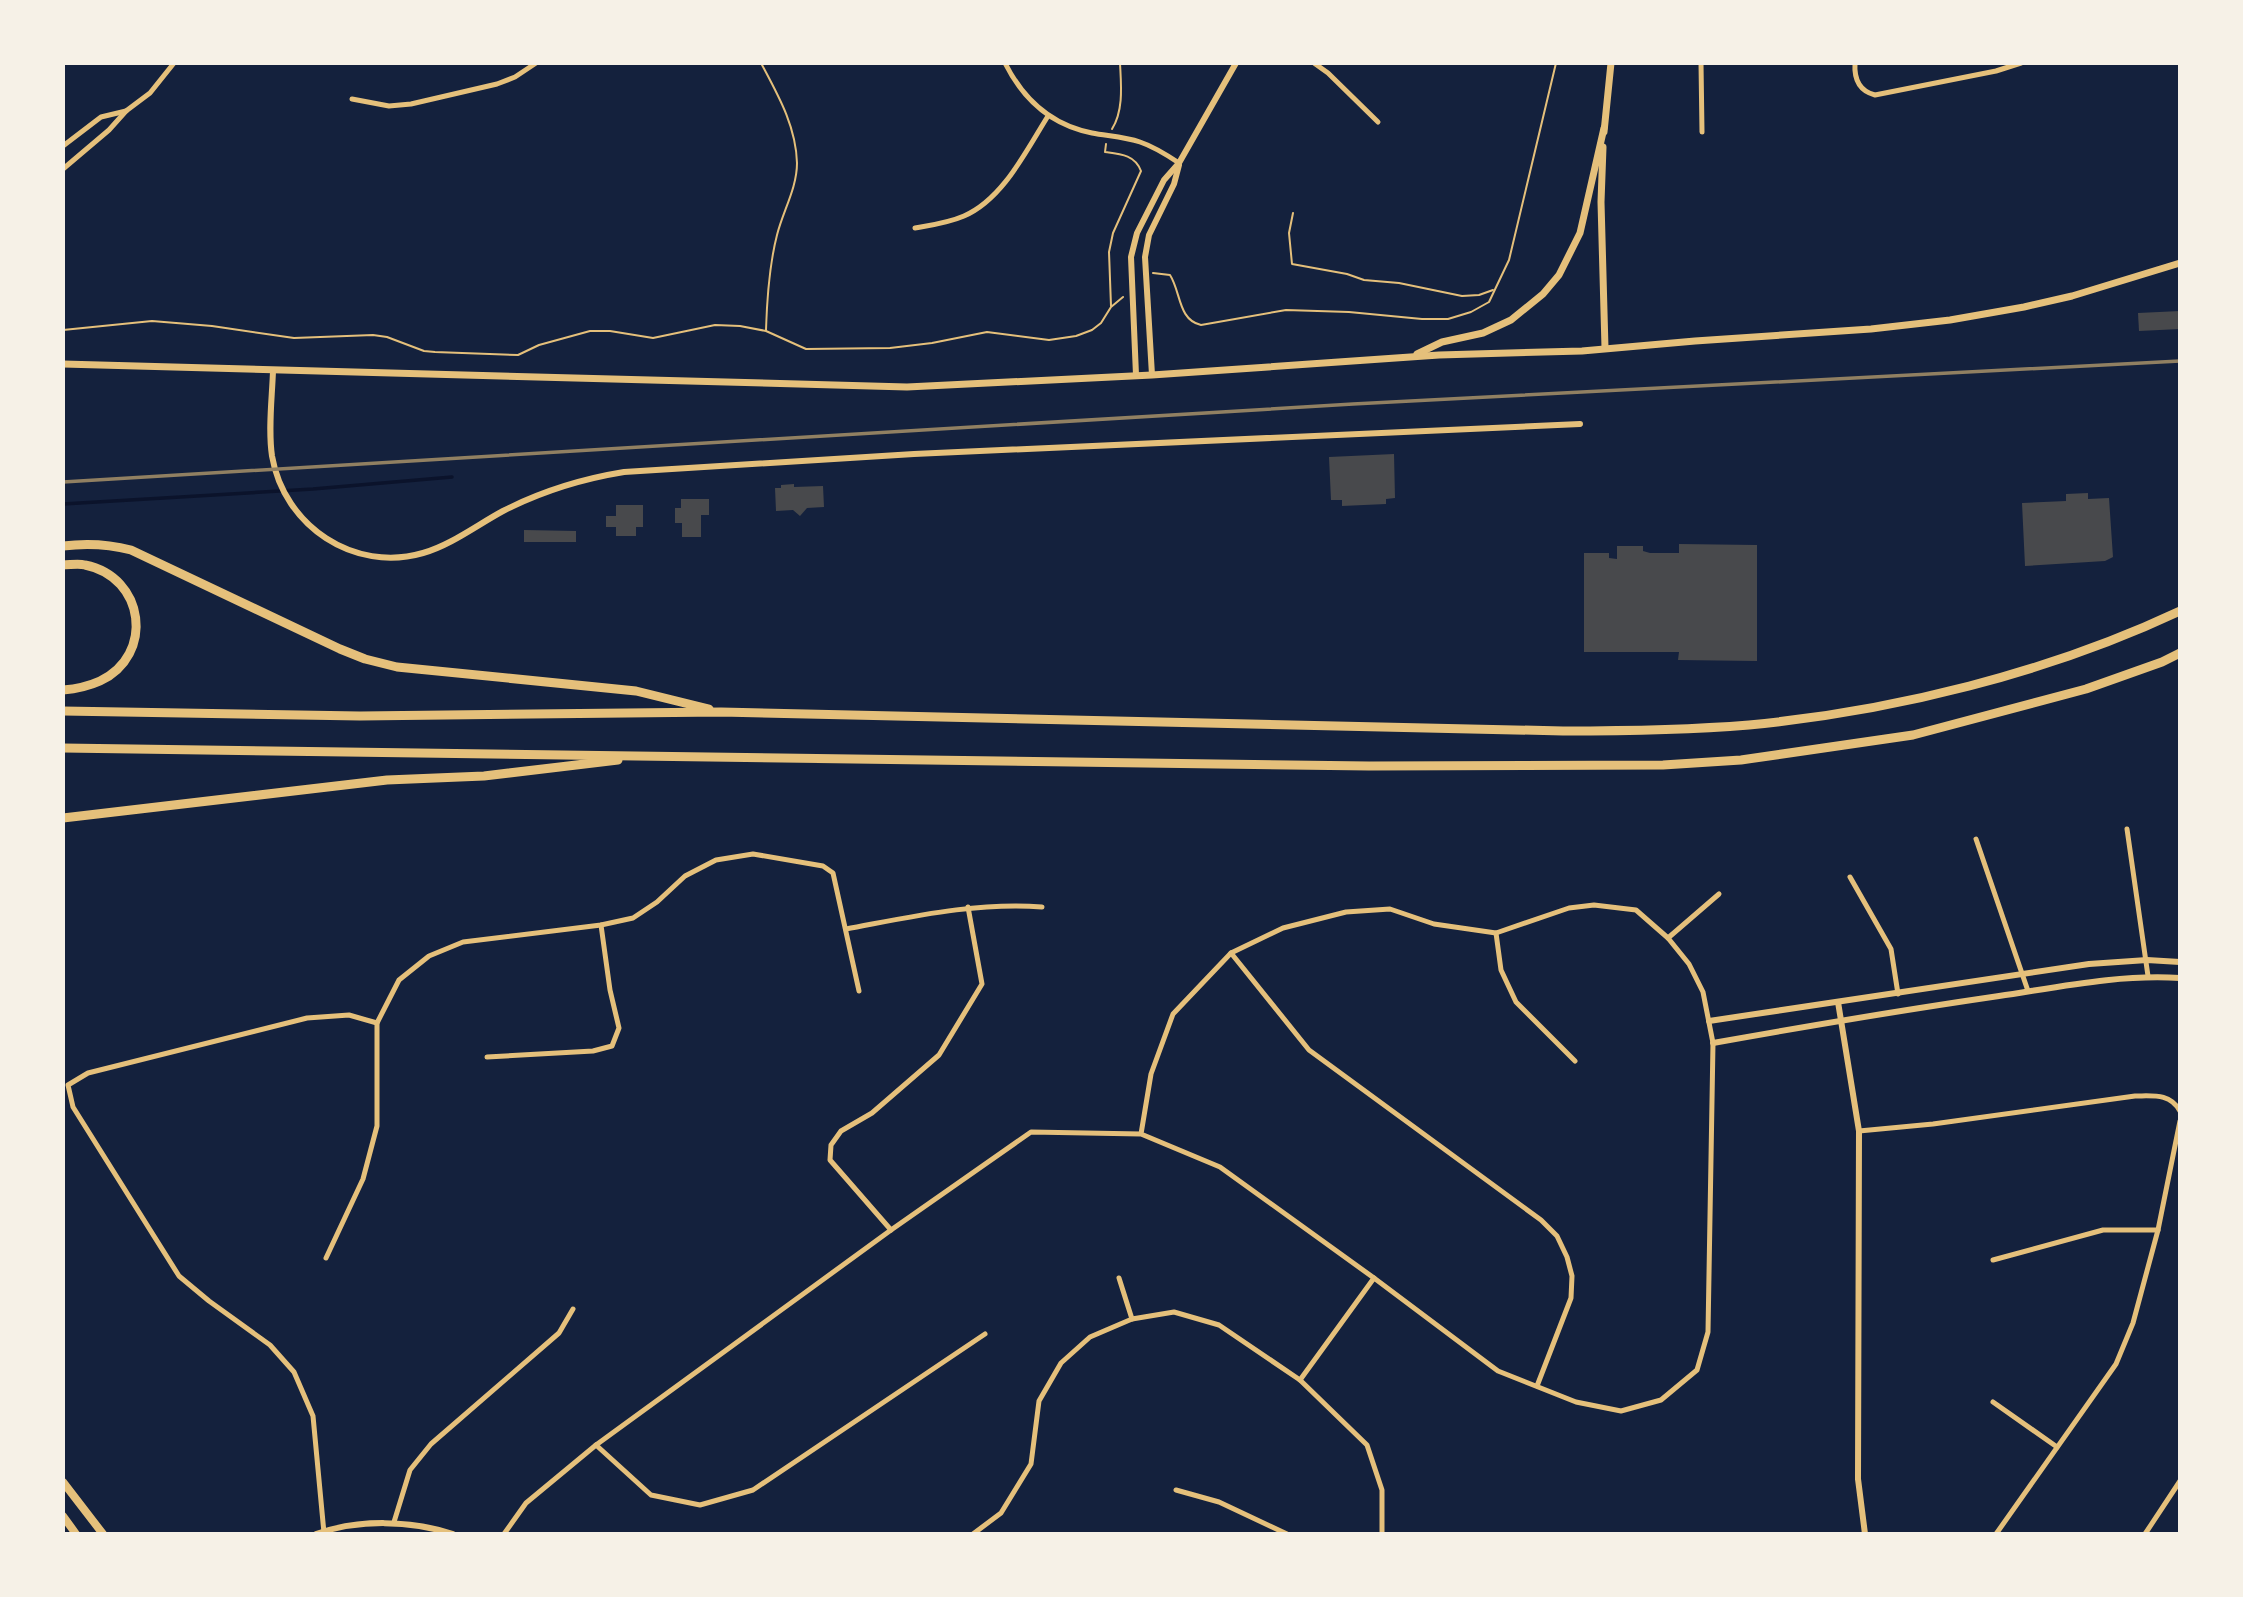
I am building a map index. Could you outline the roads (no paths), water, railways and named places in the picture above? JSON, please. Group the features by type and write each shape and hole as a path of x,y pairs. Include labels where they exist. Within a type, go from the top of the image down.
{"highway":[{"path":"63,546 113,545 131,550 365,659 397,667 636,691 721,712"},
{"path":"63,565 84,565 108,574 120,583 135,607 137,622 135,638 127,656 118,667 101,681 63,691"},
{"path":"63,711 360,716 721,712 1657,731 1751,724 1879,706 1975,684 2084,649 2180,611"},
{"path":"63,748 1396,766 1663,765 1741,760 1913,735 2086,689 2180,653"},
{"path":"63,818 374,781 484,776 653,755"}],"main road":[{"path":"1605,348 1601,202 1604,128 1611,63"},
{"path":"1412,357 1442,342 1483,333 1511,320 1543,294 1559,275 1580,233 1588,208 1604,128"},
{"path":"63,364 906,387 1605,348 1871,329 1961,318 2072,296 2180,263"},
{"path":"63,1482 103,1534"},
{"path":"63,1516 76,1534"}],"street":[{"path":"63,169 110,130 125,111 150,93 174,63"},
{"path":"352,99 389,106 411,103 515,78 536,63"},
{"path":"1005,63 1015,82 1032,103 1048,116 1087,132 1138,142 1179,163"},
{"path":"1136,375 1131,257 1137,233 1164,180 1179,163 1236,63"},
{"path":"1314,63 1328,73 1378,122"},
{"path":"1702,63 1702,132"},
{"path":"1855,63 1854,72 1858,84 1864,92 1875,95 1996,71 2021,63"},
{"path":"1994,63 1996,71"},
{"path":"63,146 101,117 125,111"},
{"path":"915,228 946,223 966,215 986,202 1003,183 1048,116"},
{"path":"1152,375 1146,257 1149,235 1174,184 1179,163"},
{"path":"273,371 271,449 285,496 303,520 335,544 371,556 421,554 444,545 529,498 589,478 624,472 914,454 1580,424"},
{"path":"2127,829 2148,976"},
{"path":"1976,839 2028,991"},
{"path":"326,1258 363,1179 377,1126 377,1023 399,980 429,956 463,942 601,925 633,918 657,902 685,876 716,860 753,854 823,866 833,873 859,991"},
{"path":"1850,877 1891,949 1898,994"},
{"path":"1668,938 1719,894"},
{"path":"504,1534 526,1503 596,1445 891,1230 1031,1132 1141,1134 1220,1167 1498,1371 1576,1402 1621,1411 1661,1400 1697,1370 1708,1332 1713,1043 1703,992 1693,973 1668,938 1636,911 1594,905 1569,908 1496,933 1434,924 1390,909 1346,912 1283,928 1231,953 1174,1014 1151,1074 1141,1134"},
{"path":"846,929 968,907 1042,906"},
{"path":"891,1230 830,1160 831,1144 841,1131 872,1113 939,1055 982,984 968,907"},
{"path":"487,1057 593,1051 612,1046 619,1028 610,990 601,925"},
{"path":"1496,933 1501,970 1516,1002 1575,1061"},
{"path":"1231,953 1309,1050 1541,1220 1557,1236 1572,1276 1571,1298 1537,1386"},
{"path":"1709,1021 2089,964 2147,960 2180,962"},
{"path":"1713,1043 2028,991 2148,976 2180,978"},
{"path":"1838,1002 1859,1130 1858,1479 1865,1534"},
{"path":"324,1533 313,1416 295,1372 270,1345 179,1276 73,1107 68,1085 88,1073 307,1018 349,1015 377,1023"},
{"path":"1859,1130 1933,1124 2134,1096 2162,1096 2175,1102 2180,1111"},
{"path":"1996,1534 2116,1364 2133,1323 2158,1230 2180,1121"},
{"path":"1993,1260 2103,1230 2158,1230"},
{"path":"1119,1278 1132,1319"},
{"path":"1300,1380 1374,1278"},
{"path":"394,1522 410,1470 432,1444 559,1333 573,1308"},
{"path":"973,1534 1001,1513 1031,1464 1039,1401 1061,1363 1090,1336 1132,1319 1174,1312 1219,1325 1300,1380 1367,1445 1382,1490 1382,1534"},
{"path":"596,1445 651,1495 700,1505 753,1490 985,1334"},
{"path":"1993,1402 2057,1447"},
{"path":"2145,1534 2180,1481"},
{"path":"1175,1490 1219,1502 1287,1534"},
{"path":"316,1534 394,1522 436,1528 453,1534"}],"waterway":[{"path":"63,504 313,489 452,477"}],"railway":[{"path":"63,482 1353,404 2180,361"}]}
